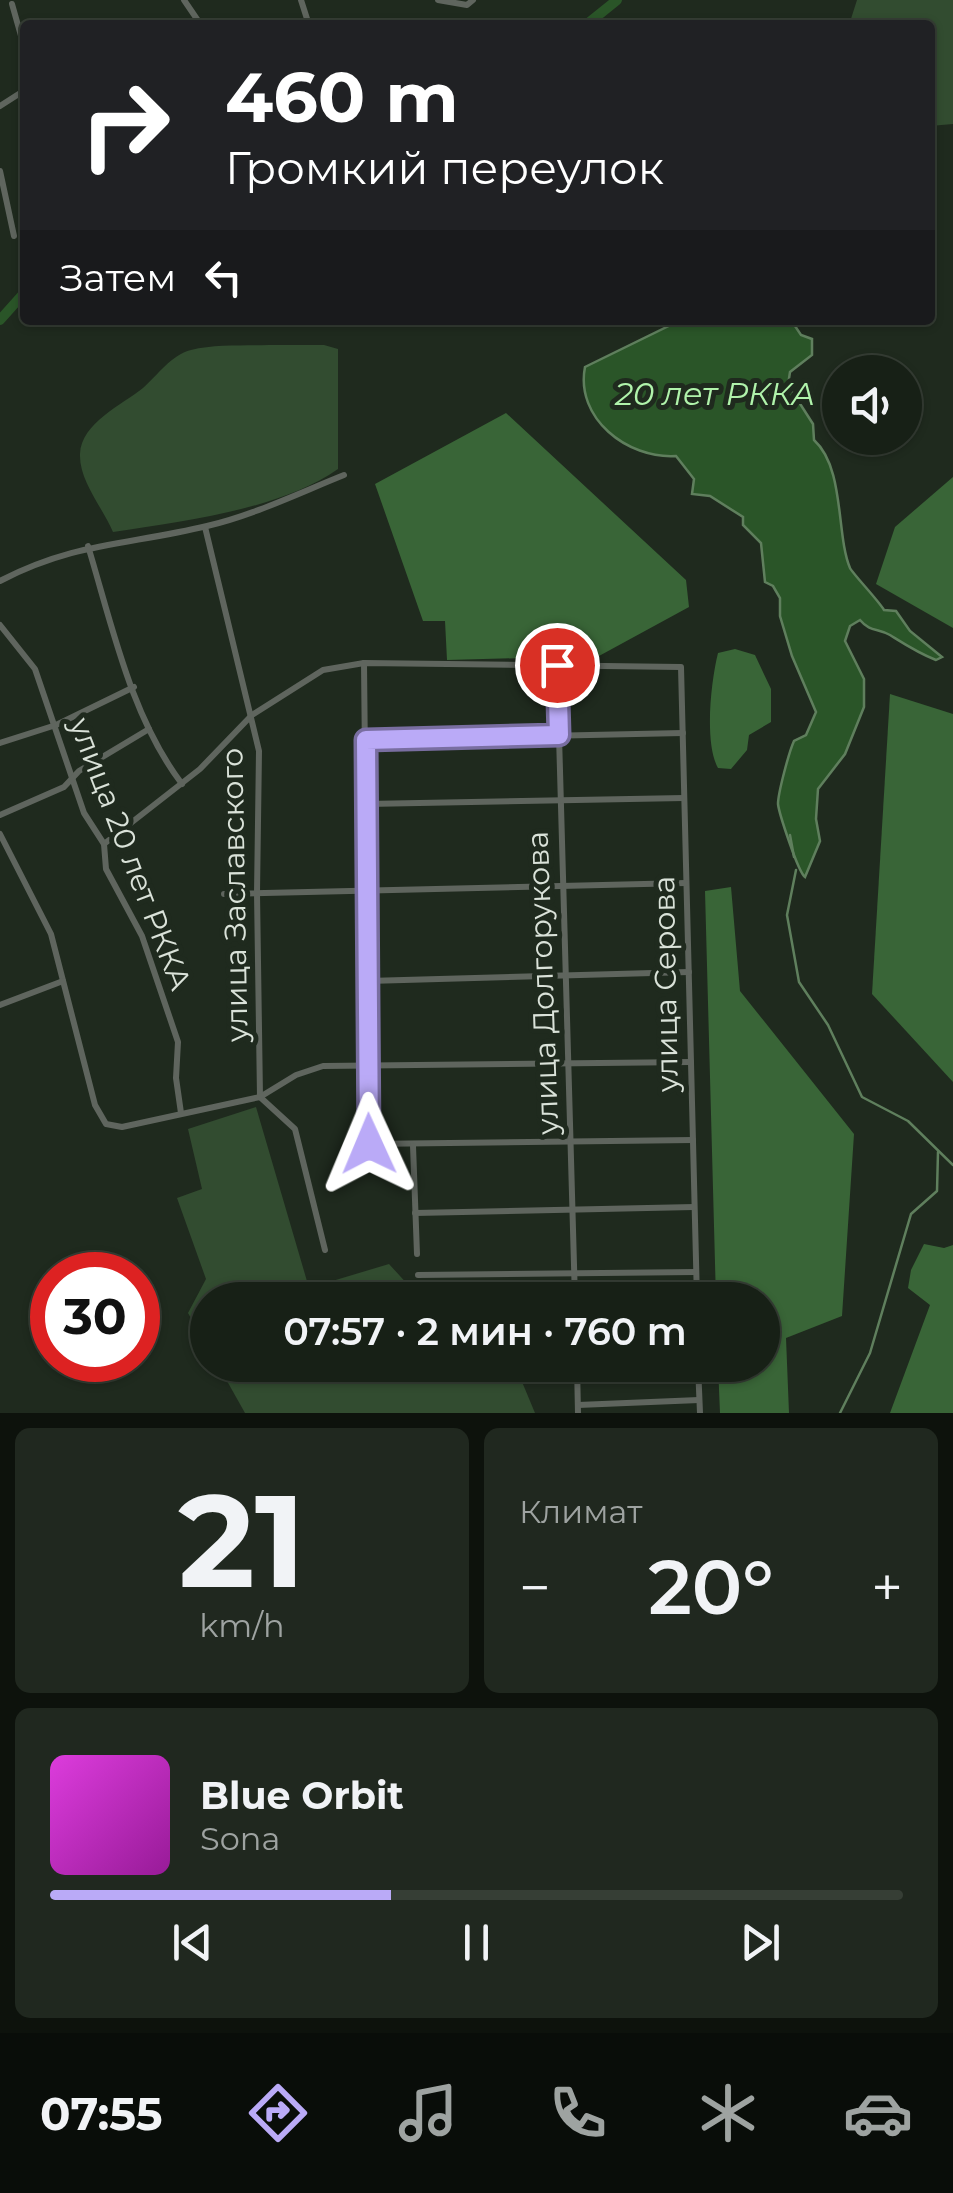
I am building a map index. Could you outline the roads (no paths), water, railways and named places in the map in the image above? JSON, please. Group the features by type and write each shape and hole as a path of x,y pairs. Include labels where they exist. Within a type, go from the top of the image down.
{"street":[{"path":"438,0 467,5 473,0"},
{"path":"12,4 20,32"},
{"path":"0,106 20,104"},
{"path":"0,171 14,236"},
{"path":"0,581 39,560 88,546 205,527 344,475"},
{"name":"улица Заславского","path":"205,527 259,751 256,893 260,1097"},
{"path":"88,546 150,729 164,760 182,784"},
{"name":"улица 20 лет РККА","path":"0,625 35,669 84,813 104,844 106,869 142,936 178,1042 176,1078 181,1112"},
{"path":"364,663 369,1144 693,1140"},
{"path":"104,844 182,784 252,715 323,670 364,663 557,665"},
{"name":"улица Серова","path":"557,665 681,667 696,1282"},
{"name":"улица Долгорукова","path":"557,665 574,1282"},
{"path":"0,743 56,725 134,687"},
{"path":"0,815 64,787 150,729"},
{"path":"366,740 683,733"},
{"path":"367,804 684,798"},
{"path":"0,834 51,934 95,1104 106,1124 122,1127 260,1097 308,1069 691,1062"},
{"path":"224,894 686,883"},
{"path":"368,981 688,972"},
{"path":"0,1005 63,981"},
{"path":"260,1097 295,1129 325,1250"},
{"path":"413,1146 417,1254"},
{"path":"415,1213 694,1207"},
{"path":"418,1275 696,1272"},
{"path":"577,1382 578,1409 699,1400"},
{"path":"698,1382 700,1413"}],"water":[{"name":"20 лет РККА","path":"671,325 794,325 801,335 812,339 812,355 790,372 788,385 813,424 814,440 831,467 850,568 884,610 896,611 910,631 942,657 936,660 860,620 850,626 845,641 864,679 864,707 845,754 818,789 816,819 820,841 805,877 778,804 794,741 806,735 816,712 792,656 780,616 780,598 773,586 765,582 761,543 743,525 743,517 710,496 692,494 694,479 676,456 640,451 608,432 588,403 585,367"}],"waterway":[{"path":"592,20 617,0"},
{"path":"0,320 20,298"},
{"path":"790,835 794,857"},
{"path":"796,870 787,915 799,982 828,1025 862,1097 908,1121 953,1165"},
{"path":"840,1413 870,1353 911,1214 937,1191 938,1152"}]}
